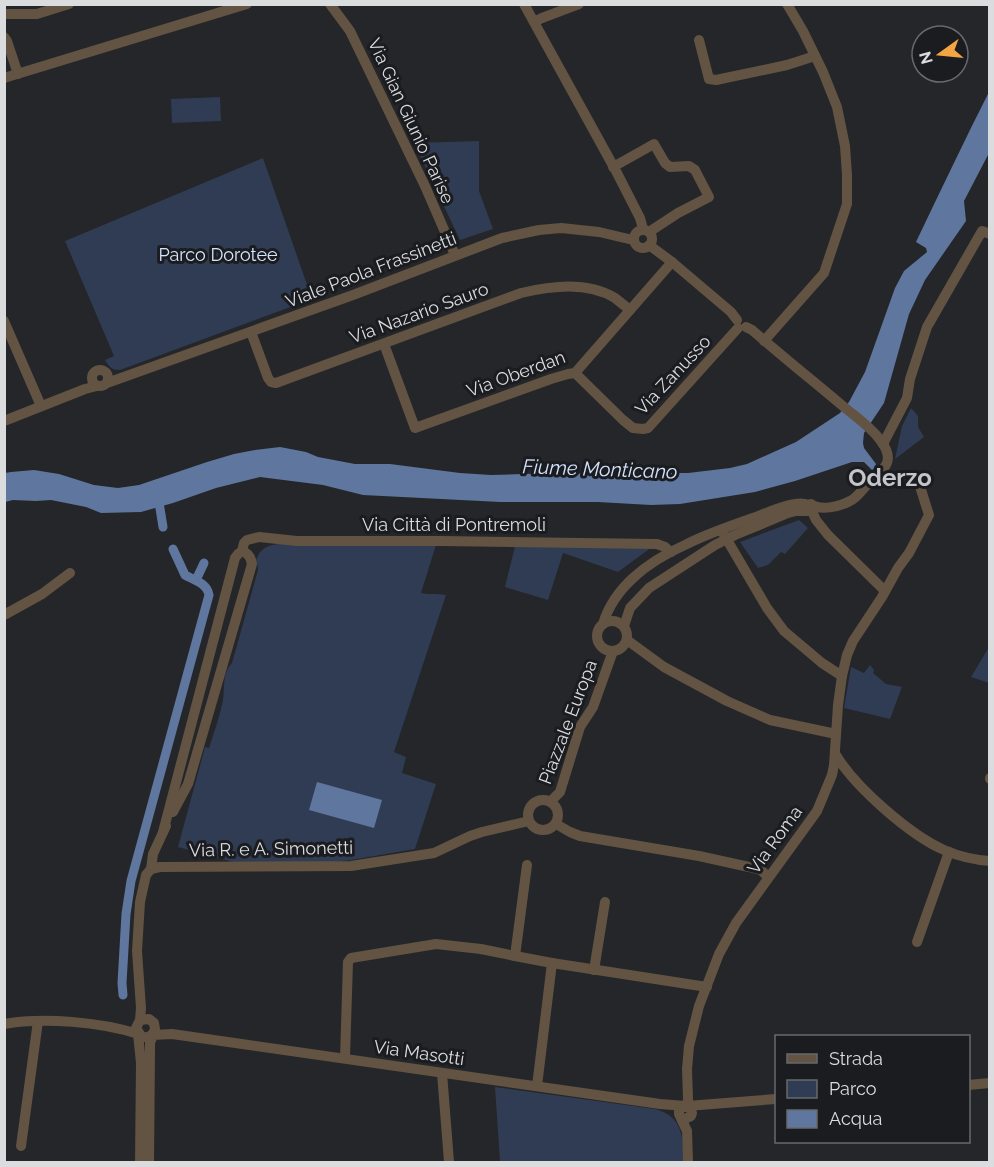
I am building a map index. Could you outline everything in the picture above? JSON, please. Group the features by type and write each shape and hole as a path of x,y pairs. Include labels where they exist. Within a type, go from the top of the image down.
{"street":[{"path":"4,14 38,14 69,4"},
{"path":"4,78 247,4"},
{"name":"Via Gian Giunio Parise","path":"330,4 350,31 425,186 455,255"},
{"path":"524,4 646,231 652,240 644,248 638,247 633,240 635,234 646,231 709,197 695,170 689,166 670,167 665,163 654,144 613,167"},
{"path":"534,22 579,4"},
{"path":"764,341 824,273 847,204 846,156 840,120 832,94 815,56 787,4"},
{"path":"4,37 18,74"},
{"path":"699,40 709,79 716,80 787,65 815,56"},
{"name":"Viale Paola Frassinetti","path":"4,421 101,381 125,376 251,332 502,238 561,228 585,230 633,240"},
{"path":"883,444 907,398 910,379 927,327 986,232"},
{"path":"649,245 731,312 740,325 752,330 836,400 875,434 883,444 888,457 885,467 860,494 838,506 811,509"},
{"name":"Via Oberdan","path":"384,344 415,428 551,379 575,373 672,262"},
{"name":"Via Nazario Sauro","path":"251,332 268,378 271,382 276,383 520,293 542,288 563,286 603,292 630,310"},
{"path":"4,321 41,406"},
{"name":"Via Zanusso","path":"575,373 622,420 633,428 648,428 740,325"},
{"name":"Via Roma","path":"688,1162 687,1070 689,1046 699,1006 719,954 736,923 817,811 832,776 836,755 842,676 847,655 853,641 909,553 929,515 918,480"},
{"path":"603,624 606,614 634,577 671,552 721,536 794,504 804,503 811,509 816,520 828,535 885,591"},
{"path":"624,626 630,608 650,588 721,536"},
{"path":"721,536 784,632 842,676"},
{"name":"Via Città di Pontremoli","path":"242,551 247,540 259,537 297,541 661,545 671,552"},
{"path":"140,1162 141,1063 136,1028 139,1021 141,995 137,951 140,902 153,854 189,781 220,691 252,564 246,552 242,551 236,558 163,832"},
{"path":"4,615 42,594 70,573"},
{"path":"603,624 611,620 616,621 624,626 628,635 627,640 664,667 727,701 770,720 836,735"},
{"name":"Piazzale Europa","path":"603,624 597,632 598,642 604,649 613,651 622,648 627,640"},
{"name":"Piazzale Europa","path":"550,802 560,792 580,727 593,707 613,651"},
{"path":"201,685 220,691"},
{"path":"836,755 851,776 874,799 916,834 949,852 990,861"},
{"path":"179,772 181,777 189,781"},
{"path":"832,776 840,773 851,776"},
{"path":"542,801 550,802 557,809 556,824 544,830 535,828 530,821 529,812 533,804 542,801"},
{"name":"Via R. e A. Simonetti","path":"151,868 351,867 434,853 470,836 530,821"},
{"path":"556,824 580,836 699,856 761,870 768,877"},
{"path":"917,942 949,852"},
{"path":"973,858 990,855"},
{"path":"515,956 527,866"},
{"path":"594,970 605,902"},
{"path":"345,1058 348,962 351,958 436,944 481,949 552,963 706,987"},
{"path":"537,1086 552,963"},
{"path":"141,995 153,1026 150,1043 149,1162"},
{"path":"111,1027 146,1018 153,1026"},
{"path":"4,1024 24,1021 59,1021 111,1027 147,1038 153,1026"},
{"path":"21,1146 38,1021"},
{"name":"Via Masotti","path":"153,1026 172,1034 660,1104 686,1113 713,1105 775,1099"},
{"path":"442,1073 449,1162"},
{"path":"970,1085 990,1083"}],"green space":[{"path":"220,97 221,121 172,123 171,99"},
{"path":"479,141 479,191 493,229 460,240 414,143"},
{"name":"Parco Dorotee","path":"263,158 312,299 120,370 111,368 105,360 114,356 65,241"},
{"path":"911,408 918,416 918,427 924,437 895,459 902,426"},
{"path":"799,520 808,528 785,554 781,552 768,565 758,568 740,542"},
{"path":"516,542 652,547 618,572 563,553 548,600 505,587"},
{"path":"296,543 436,545 421,593 446,595 394,752 406,757 402,773 436,784 415,849 310,865 237,863 178,847 205,747 209,748 220,712 225,676 232,663 258,570 256,561 258,555 271,545"},
{"path":"989,647 989,683 971,677"},
{"path":"870,665 874,670 873,673 886,684 902,687 890,719 844,708 851,667 864,673"},
{"path":"495,1087 655,1109 672,1117 677,1123 682,1137 683,1162 500,1162"}],"water":[{"path":"989,92 989,153 964,201 966,221 925,280 909,314 884,403 864,433 864,448 876,464 872,470 864,462 852,462 755,492 680,504 500,502 363,495 323,485 260,477 216,488 141,512 101,513 86,507 51,500 5,502 5,473 34,470 59,474 94,485 118,488 139,485 234,454 280,447 355,464 390,464 491,475 688,473 747,464 796,442 840,413 849,402 865,372 895,288 904,271 927,252 926,248 916,242"},
{"path":"317,782 382,800 374,828 309,810"}],"waterway":[{"path":"158,496 163,527"},
{"path":"123,995 126,914 131,881 209,595 203,585 185,575 173,549"},
{"path":"196,580 204,563"}],"district":[{"name":"Oderzo","path":"890,478"}],"water label":[{"name":"Fiume Monticano","path":"600,469"}]}
